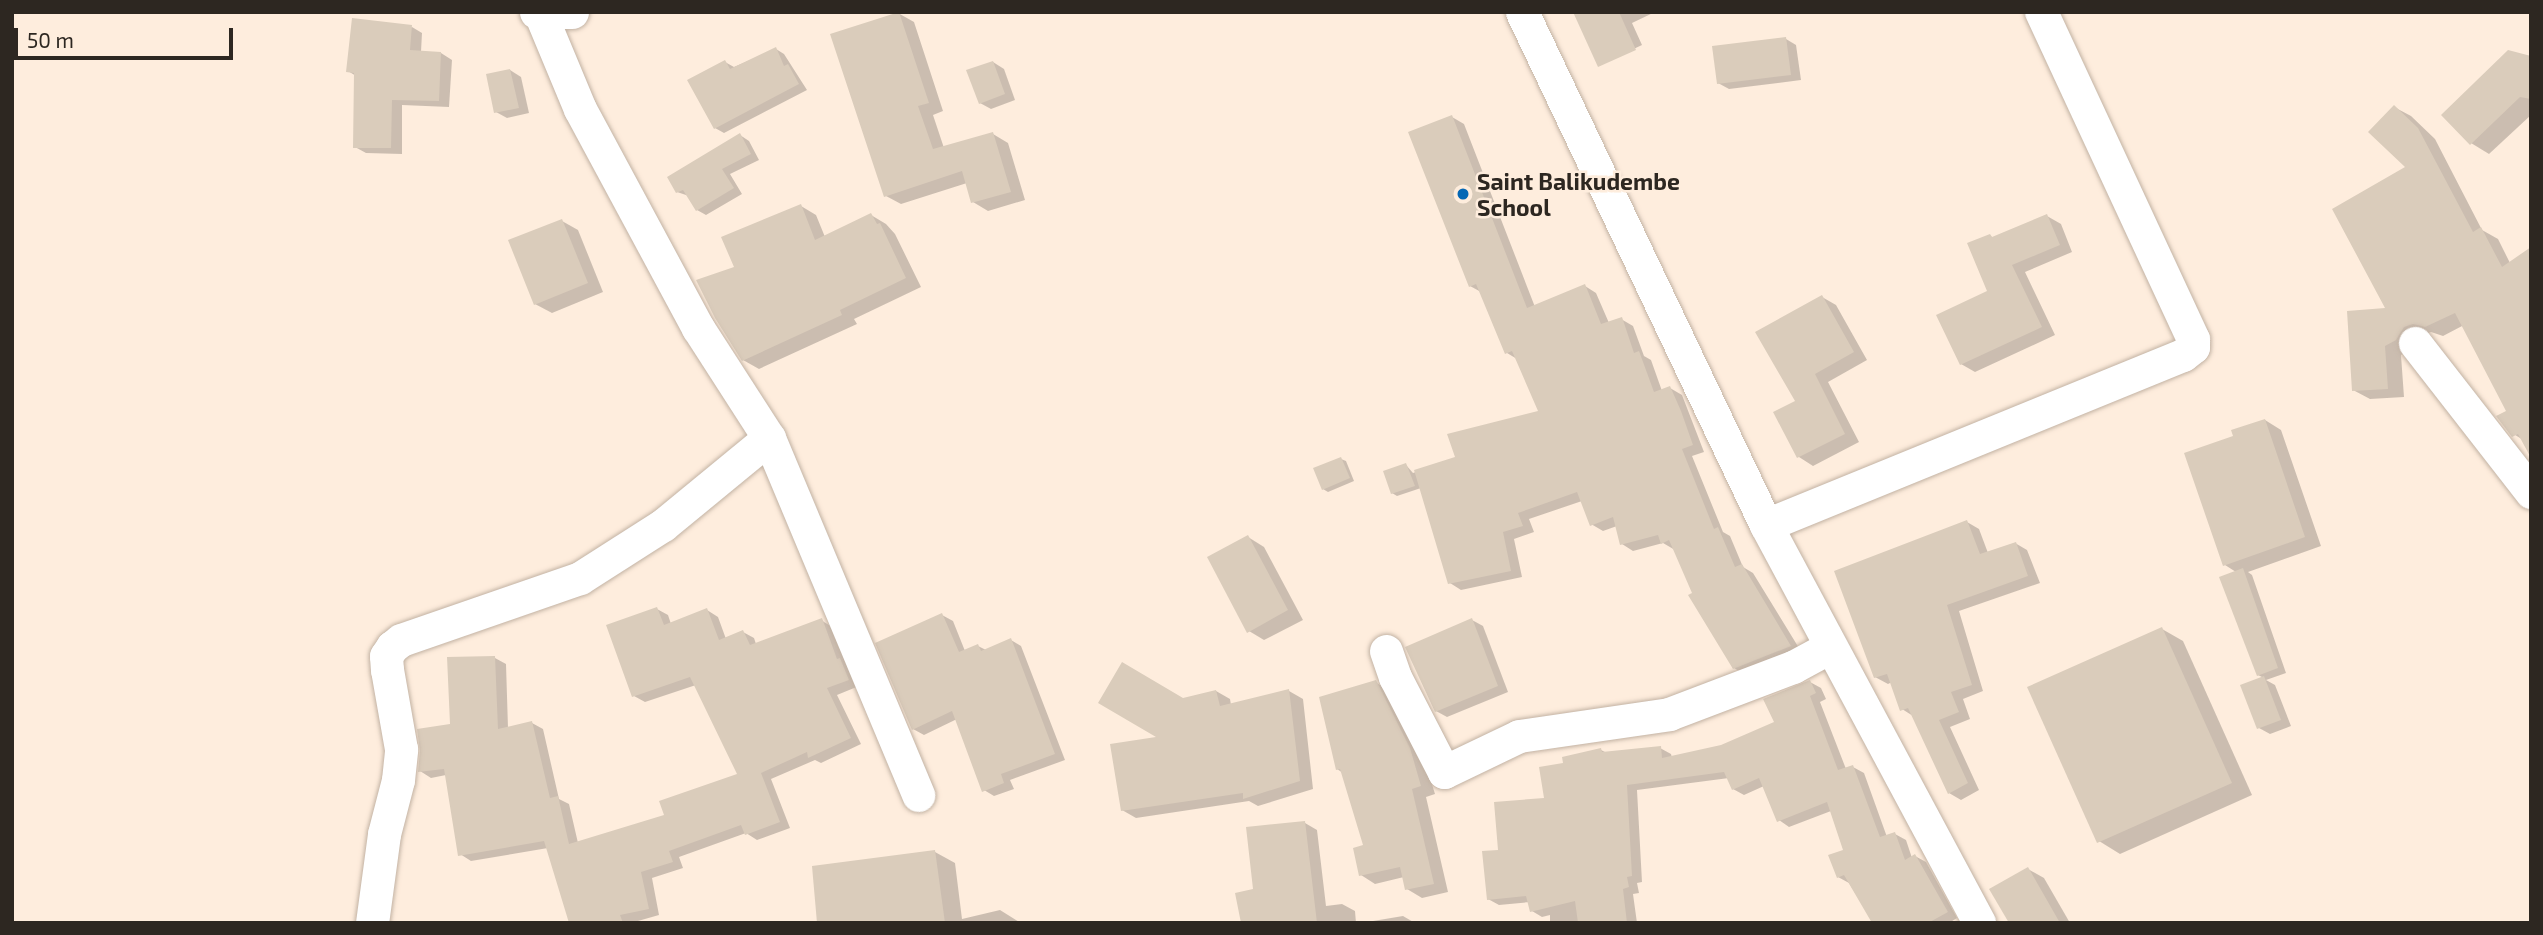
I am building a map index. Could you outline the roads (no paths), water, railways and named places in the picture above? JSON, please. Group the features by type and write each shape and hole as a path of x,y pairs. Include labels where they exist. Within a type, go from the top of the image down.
{"street":[{"path":"572,12 538,13 580,108 698,328 769,438 918,795"},
{"path":"1522,12 1766,526 1979,923"},
{"path":"1766,526 2183,355 2193,347 2193,339 2041,12"},
{"path":"2415,343 2531,492"},
{"path":"372,923 384,834 398,780 401,749 387,670 386,656 392,647 401,640 580,578 663,525 769,438"},
{"path":"1386,650 1395,677 1444,772 1519,736 1681,710 1793,667 1830,647"}],"place":[{"name":"Saint Balikudembe School","path":"1463,194"}]}
